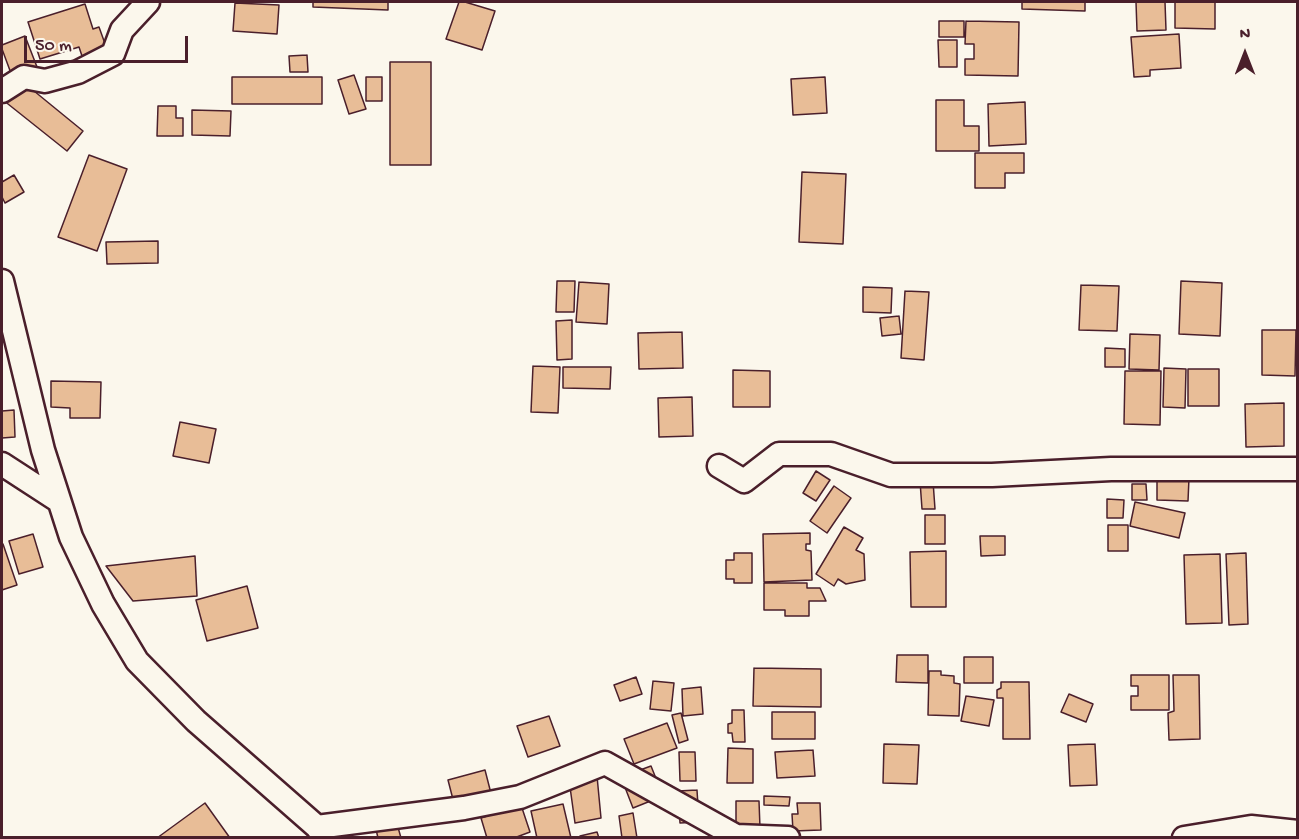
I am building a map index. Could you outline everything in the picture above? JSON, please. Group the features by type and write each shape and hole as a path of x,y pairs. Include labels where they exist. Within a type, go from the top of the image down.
{"street":[{"path":"2,91 24,77 45,81 78,72 113,54 122,30 148,2"},
{"path":"2,281 44,450 70,537 103,604 137,662 196,721 321,832 520,797 605,764 736,836 788,837"},
{"path":"719,466 744,481 779,454 831,454 891,475 992,475 1112,470 1298,470"},
{"path":"2,464 59,501"},
{"path":"1184,837 1251,827 1298,832"}],"building":[{"path":"313,2 388,2 388,10 313,7"},
{"path":"459,2 495,11 482,50 446,39"},
{"path":"1022,2 1085,2 1085,11 1022,9"},
{"path":"1136,2 1165,2 1166,30 1137,31"},
{"path":"1175,2 1215,2 1215,29 1175,28"},
{"path":"235,3 279,5 277,34 233,31"},
{"path":"85,4 93,29 99,27 108,52 83,59 79,47 40,59 28,22"},
{"path":"939,21 964,21 964,37 939,37"},
{"path":"966,21 1019,22 1018,76 965,75 965,59 974,59 974,44 965,44"},
{"path":"1179,34 1181,68 1150,70 1150,76 1134,77 1131,37"},
{"path":"25,36 37,67 12,76 2,45"},
{"path":"938,40 957,40 957,67 939,67"},
{"path":"307,55 308,72 290,72 289,56"},
{"path":"390,62 431,62 431,165 390,165"},
{"path":"354,75 366,109 349,114 338,80"},
{"path":"232,77 322,77 322,104 232,104"},
{"path":"366,77 382,77 382,101 366,101"},
{"path":"825,77 827,113 793,115 791,79"},
{"path":"23,82 83,131 67,151 3,100"},
{"path":"936,100 964,100 964,126 979,126 979,151 936,151"},
{"path":"1025,102 1026,144 989,146 988,104"},
{"path":"158,106 176,106 176,118 183,118 183,136 157,136"},
{"path":"192,110 231,111 230,136 192,135"},
{"path":"975,153 1024,153 1024,173 1005,173 1005,188 975,188"},
{"path":"89,155 127,169 97,251 58,237"},
{"path":"802,172 846,174 843,244 799,242"},
{"path":"14,175 24,192 5,203 2,197 2,182"},
{"path":"158,241 158,263 107,264 106,242"},
{"path":"557,281 575,281 574,312 556,312"},
{"path":"1181,281 1222,283 1220,336 1179,334"},
{"path":"579,282 609,284 607,324 576,322"},
{"path":"1081,285 1119,286 1117,331 1079,330"},
{"path":"863,287 892,288 891,313 863,312"},
{"path":"905,291 929,292 924,360 901,358"},
{"path":"899,316 901,334 882,336 880,318"},
{"path":"572,320 572,359 557,360 556,321"},
{"path":"1262,330 1296,330 1295,376 1262,375"},
{"path":"682,332 683,368 639,369 638,333"},
{"path":"1130,334 1160,335 1159,370 1129,369"},
{"path":"1105,348 1125,349 1125,367 1105,367"},
{"path":"533,366 560,367 558,413 531,412"},
{"path":"563,367 611,367 610,389 563,388"},
{"path":"1164,368 1186,369 1185,408 1163,407"},
{"path":"1188,369 1219,369 1219,406 1188,406"},
{"path":"733,370 770,371 770,407 733,407"},
{"path":"1125,371 1161,371 1160,425 1124,424"},
{"path":"51,381 101,382 100,418 70,418 70,408 51,407"},
{"path":"692,397 693,436 659,437 658,398"},
{"path":"1284,403 1284,446 1246,447 1245,404"},
{"path":"14,410 15,437 2,438 2,411"},
{"path":"180,422 216,429 209,463 173,456"},
{"path":"816,471 830,480 816,501 803,493"},
{"path":"1157,477 1189,478 1188,501 1157,500"},
{"path":"920,481 933,481 935,509 922,509"},
{"path":"1132,484 1146,484 1147,500 1132,500"},
{"path":"834,486 851,498 827,533 810,521"},
{"path":"1107,499 1124,500 1123,518 1107,518"},
{"path":"1135,502 1185,513 1179,538 1130,526"},
{"path":"925,515 945,515 945,544 925,544"},
{"path":"1108,525 1128,525 1128,551 1108,551"},
{"path":"844,527 863,538 856,550 864,554 865,580 846,584 838,579 834,586 816,574"},
{"path":"810,533 810,544 806,544 806,550 811,551 812,580 764,582 763,534"},
{"path":"33,534 43,567 19,574 9,541"},
{"path":"980,536 1005,536 1005,555 981,556"},
{"path":"2,545 17,585 2,590"},
{"path":"946,551 946,607 911,607 910,552"},
{"path":"734,553 752,553 752,583 734,583 734,579 726,579 726,560 734,560"},
{"path":"1246,553 1248,624 1229,625 1226,554"},
{"path":"1220,554 1222,623 1186,624 1184,555"},
{"path":"195,556 197,596 133,601 106,566"},
{"path":"764,583 807,583 807,588 820,588 826,601 809,601 809,616 785,616 785,610 764,610"},
{"path":"247,586 258,628 207,641 196,600"},
{"path":"897,655 928,655 928,683 896,682"},
{"path":"964,657 993,657 993,683 964,683"},
{"path":"754,668 821,669 821,707 753,706"},
{"path":"929,671 941,671 941,675 954,676 954,683 960,684 959,716 928,715"},
{"path":"1131,675 1169,675 1169,710 1131,710 1131,696 1138,696 1138,686 1131,686"},
{"path":"1173,675 1199,675 1200,739 1169,740 1168,713 1174,711"},
{"path":"636,677 642,694 620,701 614,685"},
{"path":"653,681 674,683 671,711 650,709"},
{"path":"1001,682 1029,682 1030,739 1003,739 1003,698 997,698 997,690 1001,688"},
{"path":"701,687 703,714 683,716 682,689"},
{"path":"1069,694 1093,704 1086,722 1061,712"},
{"path":"966,696 994,700 989,726 961,721"},
{"path":"732,710 744,710 745,742 733,742 732,733 728,733 728,724 732,723"},
{"path":"772,712 815,712 815,739 772,739"},
{"path":"681,713 688,740 679,743 672,715"},
{"path":"549,716 560,746 528,757 517,726"},
{"path":"667,723 677,748 634,764 624,739"},
{"path":"884,744 919,745 917,784 883,783"},
{"path":"1095,744 1097,785 1070,786 1068,745"},
{"path":"728,748 753,749 753,783 727,783"},
{"path":"813,750 815,776 777,778 775,752"},
{"path":"679,752 695,752 696,781 680,781"},
{"path":"651,766 663,796 633,808 621,777"},
{"path":"485,770 495,809 458,819 448,780"},
{"path":"597,776 601,818 575,823 570,787"},
{"path":"697,790 699,822 680,823 678,791"},
{"path":"764,796 790,797 789,806 764,805"},
{"path":"736,801 759,801 760,828 736,828"},
{"path":"205,803 230,838 157,838"},
{"path":"797,803 820,803 821,830 793,831 792,814 798,814"},
{"path":"563,804 571,838 537,838 531,811"},
{"path":"521,805 530,832 514,838 487,838 481,818"},
{"path":"633,813 637,838 622,838 619,816"},
{"path":"396,820 401,838 378,838 375,825"},
{"path":"597,832 599,838 580,838 580,836"}]}
